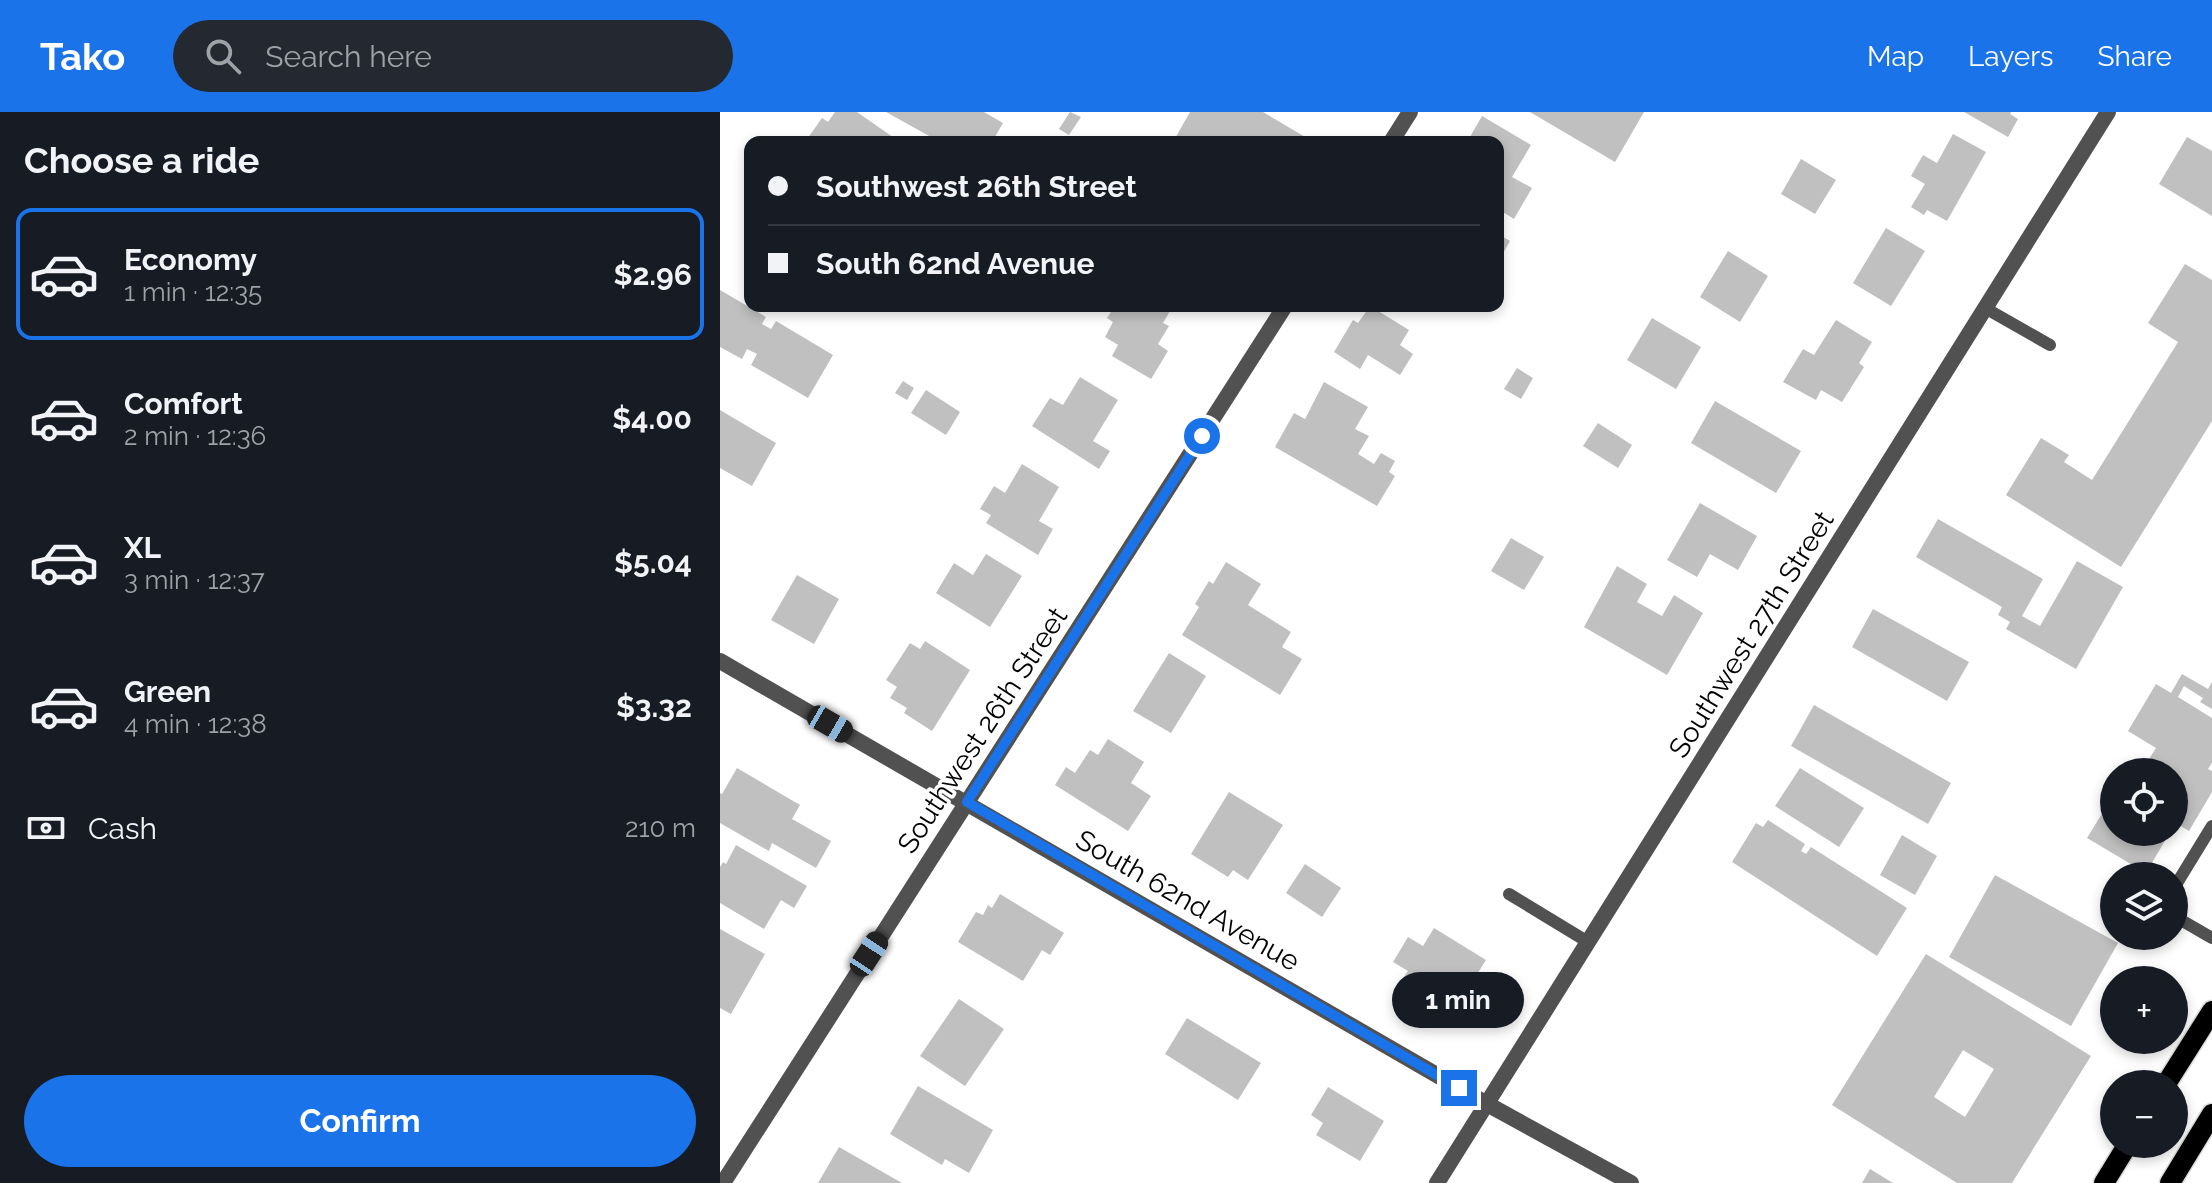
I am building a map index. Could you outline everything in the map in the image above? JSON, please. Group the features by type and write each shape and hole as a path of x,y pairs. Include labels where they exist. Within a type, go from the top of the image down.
{"main road":[{"path":"2175,1070 2212,1011"},
{"path":"2170,1183 2212,1114"},
{"path":"2104,1183 2119,1158"}],"street":[{"path":"1395,136 1410,112"},
{"name":"Southwest 27th Street","path":"1437,1183 2108,112"},
{"name":"Southwest 26th Street","path":"723,1183 1281,312"},
{"name":"South 62nd Avenue","path":"720,661 1487,1104 1631,1183"}],"lane":[{"path":"1985,308 2050,345"},
{"path":"2188,865 2212,826"},
{"path":"1509,894 1588,942"},
{"path":"2188,924 2212,938"}],"building":[{"path":"835,112 857,112 891,136 809,136 822,118 828,122"},
{"path":"886,112 984,112 1003,123 995,136 929,136"},
{"path":"1070,112 1081,117 1069,135 1059,129"},
{"path":"1190,112 1263,112 1304,136 1176,136"},
{"path":"1530,112 1644,112 1615,162"},
{"path":"1964,112 2011,112 2018,119 2008,137"},
{"path":"1482,116 1531,145 1512,177 1532,188 1514,219 1504,213 1504,136 1470,136"},
{"path":"1953,134 1986,152 1947,221 1927,210 1924,215 1911,207 1925,184 1911,176 1923,155 1937,163"},
{"path":"2187,137 2212,151 2212,216 2159,184"},
{"path":"1801,159 1836,180 1815,214 1781,194"},
{"path":"1886,228 1925,251 1891,306 1853,283"},
{"path":"1504,238 1510,241 1504,252"},
{"path":"1728,251 1768,276 1740,322 1700,297"},
{"path":"2185,264 2212,280 2212,421 2121,567 2006,495 2041,438 2069,455 2064,462 2092,480 2178,342 2148,323"},
{"path":"720,290 744,304 744,312 757,312 766,317 762,324 771,329 776,321 833,355 808,398 751,365 757,354 747,349 742,359 720,347"},
{"path":"1111,312 1169,312 1163,323 1169,326 1158,344 1168,351 1151,379 1112,356 1118,345 1105,337 1113,322 1107,318"},
{"path":"1366,312 1380,312 1409,330 1400,345 1413,354 1400,375 1368,355 1360,369 1334,352 1353,320 1358,323"},
{"path":"1652,318 1701,347 1676,389 1627,360"},
{"path":"1836,320 1872,342 1859,363 1864,367 1842,402 1821,390 1816,400 1783,382 1803,349 1814,355"},
{"path":"1517,368 1533,378 1521,399 1504,389"},
{"path":"1080,377 1118,400 1093,441 1110,451 1099,469 1032,426 1050,398 1063,405"},
{"path":"903,381 914,388 907,400 895,393"},
{"path":"1324,382 1368,407 1355,429 1369,436 1358,454 1374,464 1381,453 1395,461 1389,472 1395,476 1377,506 1275,447 1294,413 1305,419"},
{"path":"926,390 960,412 946,435 911,413"},
{"path":"1715,401 1801,451 1776,493 1691,443"},
{"path":"720,410 776,443 752,486 720,468"},
{"path":"1598,423 1632,445 1618,468 1583,446"},
{"path":"1022,464 1059,487 1039,521 1053,529 1038,555 986,523 991,515 980,509 994,486 1005,493"},
{"path":"1700,503 1757,536 1738,570 1710,554 1697,577 1667,560"},
{"path":"1938,519 2043,579 2022,616 2040,626 2077,561 2123,587 2076,669 2006,629 2010,622 1998,615 2002,607 1916,557"},
{"path":"1511,538 1544,557 1524,590 1491,571"},
{"path":"986,554 1022,576 990,627 936,593 954,563 973,575"},
{"path":"1226,562 1261,584 1248,605 1291,632 1282,647 1302,659 1280,695 1182,635 1199,607 1195,604 1209,581 1213,584"},
{"path":"1617,566 1647,584 1637,602 1662,616 1674,595 1703,613 1667,675 1584,627"},
{"path":"797,575 839,599 814,644 771,620"},
{"path":"1873,609 1969,662 1947,701 1852,647"},
{"path":"925,641 970,670 932,731 904,713 907,708 890,698 897,687 886,680 910,643 920,649"},
{"path":"1169,653 1206,676 1171,733 1133,711"},
{"path":"2182,674 2208,689 2212,682 2212,709 2200,702 2203,698 2184,686 2178,697 2212,718 2212,763 2208,769 2212,771 2212,792 2189,831 2188,758 2150,758 2156,748 2128,731 2156,684 2171,693"},
{"path":"1814,705 1951,783 1928,824 1791,746"},
{"path":"1108,739 1144,762 1131,783 1151,796 1128,831 1055,785 1066,767 1075,773 1090,750 1098,755"},
{"path":"737,768 800,805 792,819 831,841 816,868 772,843 769,851 720,823 720,793"},
{"path":"1800,768 1864,808 1839,847 1775,806"},
{"path":"1229,792 1283,825 1248,880 1233,870 1228,877 1191,854"},
{"path":"2100,817 2100,846 2087,838"},
{"path":"1768,820 1805,844 1801,851 1806,854 1811,847 1907,908 1877,956 1732,862 1756,823 1763,827"},
{"path":"1902,835 1937,856 1915,895 1880,875"},
{"path":"736,845 807,886 794,908 781,900 764,929 720,903 720,867 723,862 726,864"},
{"path":"2100,846 2162,846 2152,862 2127,862"},
{"path":"1305,864 1341,888 1322,917 1286,893"},
{"path":"1995,875 2100,933 2100,950 2114,950 2105,966 2100,966 2100,975 2071,1026 1949,957"},
{"path":"1000,894 1064,933 1050,955 1042,950 1023,981 958,942 976,912 983,915 988,905 992,908"},
{"path":"1434,928 1486,960 1472,982 1461,976 1453,989 1459,991 1447,1010 1401,981 1408,971 1393,962 1408,937 1423,946"},
{"path":"720,929 765,954 731,1014 720,1008"},
{"path":"1926,954 2091,1056 2012,1183 1957,1183 1832,1105","holes":["1963,1050 1994,1069 1965,1117 1934,1097"]},
{"path":"959,999 1004,1029 965,1086 920,1056"},
{"path":"1187,1018 1261,1063 1238,1100 1165,1054"},
{"path":"918,1086 993,1130 969,1173 945,1159 942,1165 890,1134"},
{"path":"1328,1087 1384,1121 1360,1161 1316,1135 1323,1123 1311,1115"},
{"path":"839,1147 902,1183 818,1183"},
{"path":"1870,1169 1893,1183 1862,1183"}],"route":[{"path":"1202,436 967,802 1459,1088"}]}
